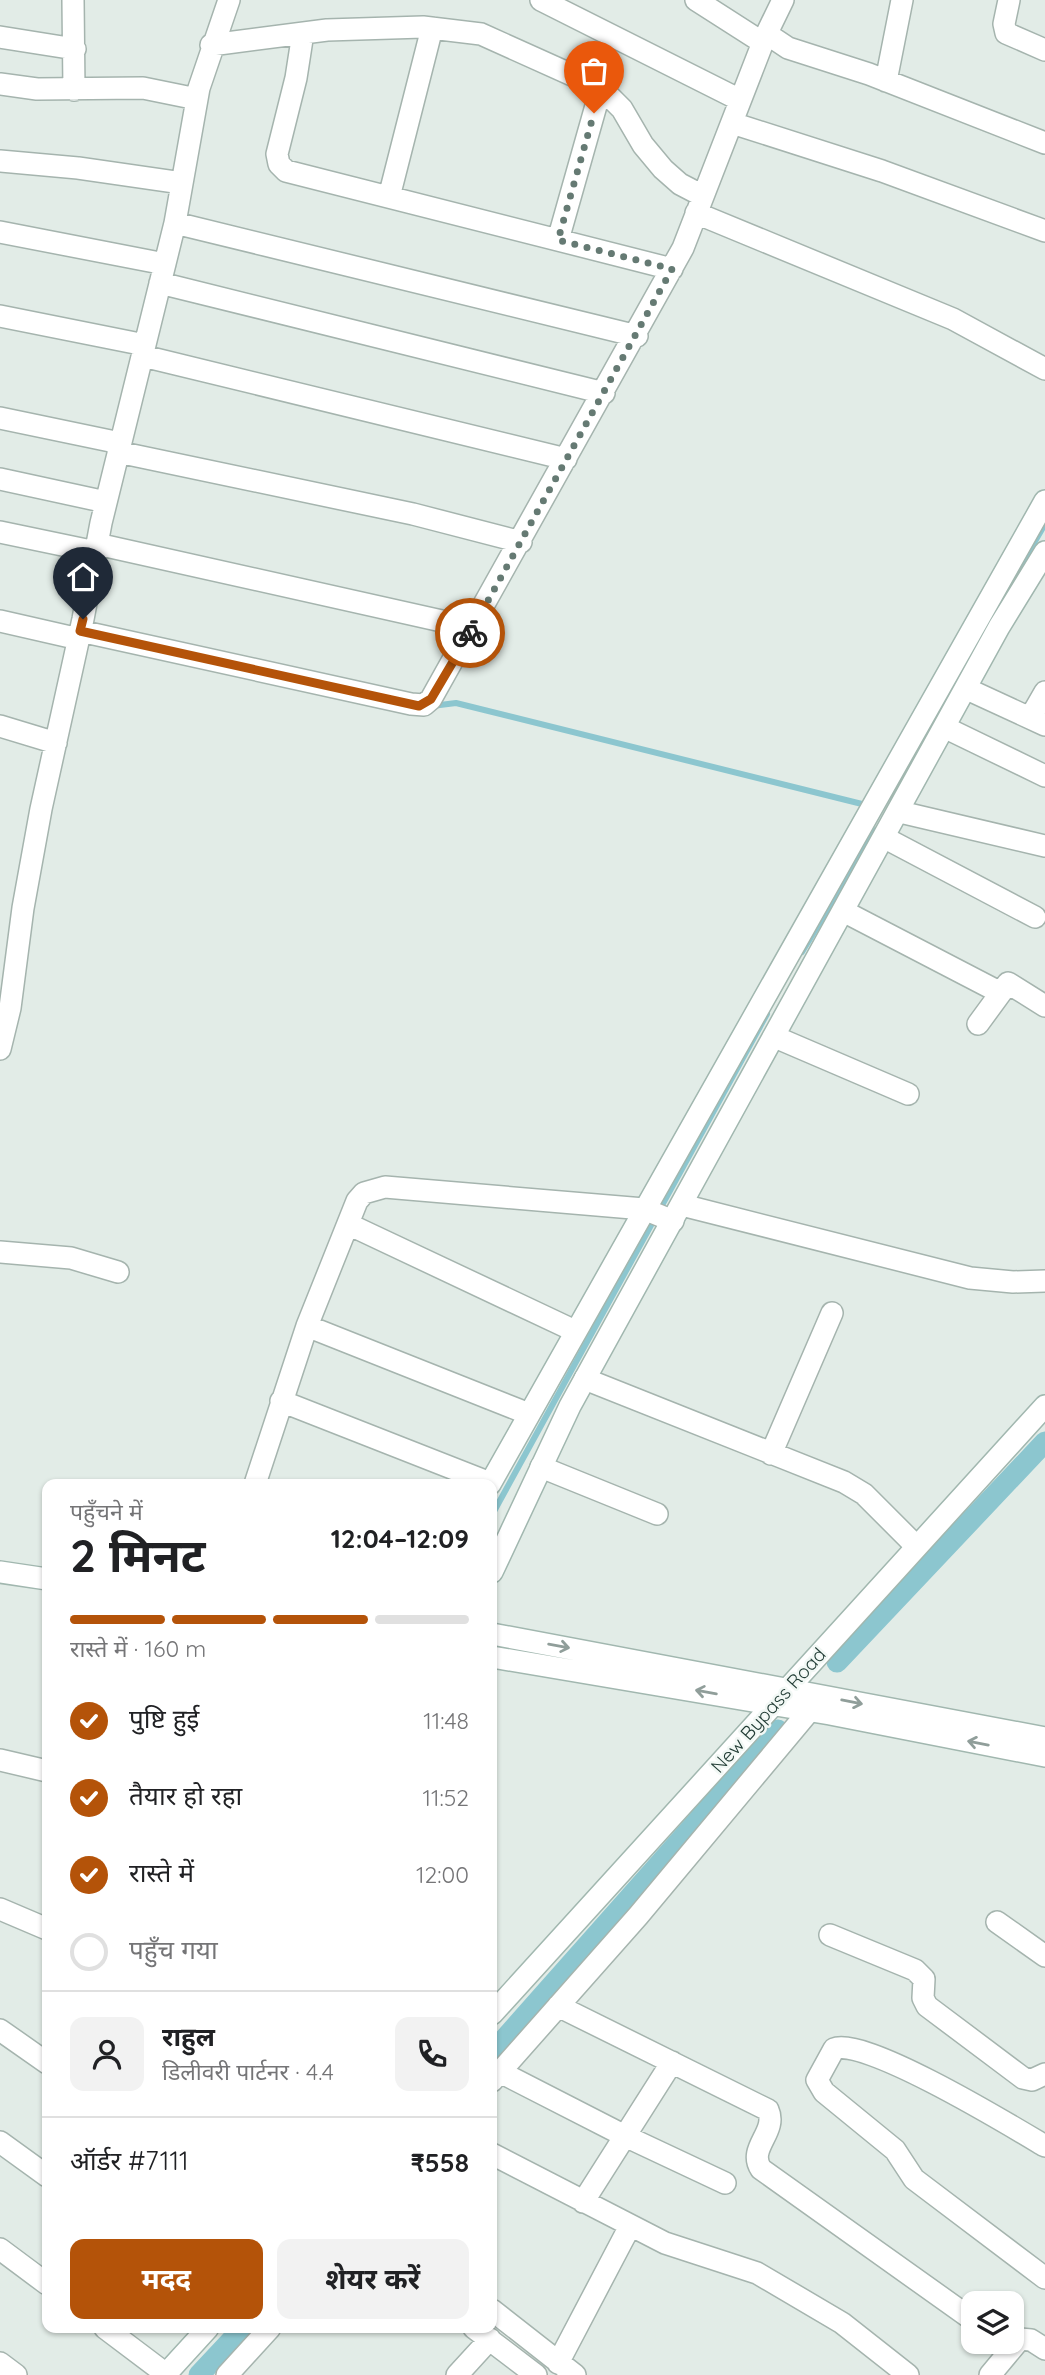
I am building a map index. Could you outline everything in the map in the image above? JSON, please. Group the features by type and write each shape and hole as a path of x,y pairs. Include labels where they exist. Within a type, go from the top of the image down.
{"street":[{"path":"73,0 74,90"},
{"path":"0,1049 16,977 23,908 106,502 175,223 197,99 211,45 229,0"},
{"path":"541,0 740,100"},
{"path":"696,0 746,34 757,38 766,36 788,48 886,81 1045,143"},
{"path":"0,621 80,635 419,706 431,699 672,269 783,0"},
{"path":"886,81 902,0"},
{"path":"1009,0 1004,24 1006,33 1045,50"},
{"path":"211,45 303,33 432,28 481,34 601,88 622,109 643,145 663,169 700,205 954,319 1045,369"},
{"path":"388,197 432,28"},
{"path":"303,33 296,78 276,154 279,164 286,171 672,269"},
{"path":"0,37 75,49"},
{"path":"0,84 74,90 143,88 197,99"},
{"path":"558,240 601,88"},
{"path":"732,123 882,171 1045,231"},
{"path":"0,161 78,168 182,183"},
{"path":"175,223 636,336"},
{"path":"0,232 163,273 604,393"},
{"path":"0,316 566,459"},
{"path":"0,418 413,514 521,542"},
{"path":"0,479 106,502"},
{"path":"497,1561 662,1212 1045,500"},
{"path":"0,532 97,548 473,628"},
{"path":"493,1479 575,1331 662,1212 775,1037 999,627 1045,552"},
{"path":"967,689 1037,722 1045,692"},
{"path":"0,726 56,743"},
{"path":"946,728 1045,776"},
{"path":"900,812 1045,846"},
{"path":"885,838 1035,917"},
{"path":"845,912 999,992"},
{"path":"978,1024 1004,984 1013,983 1045,1006"},
{"path":"775,1037 908,1094"},
{"path":"259,1479 281,1401 307,1326 357,1201 364,1193 385,1187 662,1212 970,1278 1013,1282 1045,1281"},
{"path":"348,1224 575,1331"},
{"path":"0,1252 71,1258 118,1272"},
{"path":"771,1454 832,1313"},
{"path":"307,1326 529,1414"},
{"path":"585,1379 845,1482 864,1494 916,1546"},
{"path":"281,1401 477,1479"},
{"name":"New Bypass Road","path":"497,2008 1045,1406"},
{"path":"541,1467 657,1514"},
{"path":"0,1572 42,1578"},
{"path":"497,1635 779,1697 810,1710 1045,1756"},
{"path":"497,1658 1045,1738"},
{"path":"497,2075 638,1916 810,1710"},
{"path":"0,1760 42,1770"},
{"path":"0,1909 42,1927"},
{"path":"997,1922 1045,1956"},
{"path":"830,1935 915,1970 924,1979 923,1998 927,2006 1023,2078 1032,2080 1045,2074"},
{"path":"558,2006 768,2110 772,2124 756,2154 756,2162 761,2169 961,2311"},
{"path":"0,2030 42,2059"},
{"path":"1045,2146 949,2090 916,2074 847,2048 834,2049 819,2073 817,2080 824,2092 889,2144 914,2179 1045,2278"},
{"path":"583,2202 672,2062"},
{"path":"497,2076 725,2183"},
{"path":"0,2142 42,2172"},
{"path":"497,2157 665,2243 757,2273 842,2323 908,2375"},
{"path":"497,2314 567,2369 630,2226"},
{"path":"0,2249 42,2280"},
{"path":"112,2333 166,2374 203,2333"},
{"path":"227,2375 265,2333"},
{"path":"457,2375 482,2333 536,2375"},
{"path":"1024,2339 1044,2347"},
{"path":"990,2375 999,2354"},
{"path":"0,2363 16,2375"}],"waterway":[{"path":"1012,581 1045,524"},
{"path":"432,706 456,703 866,805"},
{"path":"893,799 920,743"},
{"path":"802,952 876,830"},
{"path":"497,1506 767,1014"},
{"path":"837,1662 1045,1442"},
{"path":"497,2047 778,1730"},
{"path":"199,2375 238,2333"}],"way so far":[{"path":"470,633 672,269 558,240 594,113"}],"route":[{"path":"83,619 80,631 419,706 431,699 470,633"}]}
